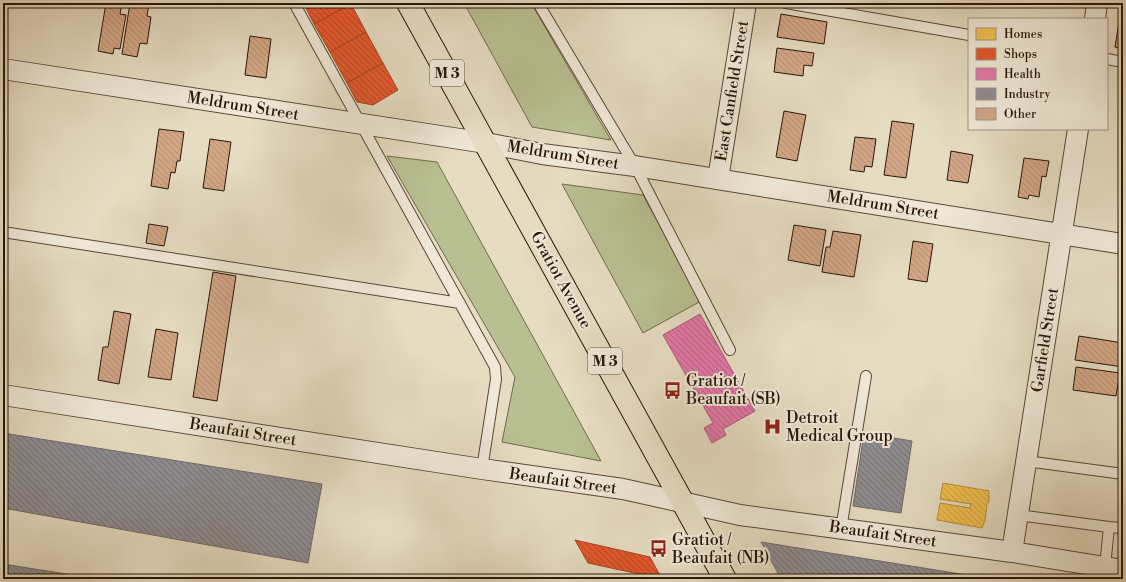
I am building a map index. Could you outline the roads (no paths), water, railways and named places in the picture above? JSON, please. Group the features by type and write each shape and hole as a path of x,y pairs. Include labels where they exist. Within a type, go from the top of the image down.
{"main road":[{"name":"Gratiot Avenue","path":"408,3 725,579"}],"street":[{"name":"East Canfield Street","path":"718,179 746,3"},
{"path":"1095,18 1097,3"},
{"name":"Meldrum Street","path":"3,69 486,143 542,154 635,166 1123,244"},
{"name":"Garfield Street","path":"1012,552 1078,130"},
{"name":"Beaufait Street","path":"3,395 482,470 623,489 740,515 1012,552 1114,568"}],"lane":[{"path":"294,3 363,125 495,367 496,379 482,470"},
{"path":"538,3 635,166 730,350"},
{"path":"786,3 968,35"},
{"path":"1108,59 1123,62"},
{"path":"3,232 460,303"},
{"path":"841,529 866,376"},
{"path":"1026,461 1123,474"},
{"path":"1018,515 1109,528 1123,528"},
{"path":"1109,528 1114,568"}],"place":[{"name":"Gratiot / Beaufait (SB)","path":"673,390"},
{"name":"Detroit Medical Group","path":"773,427"},
{"name":"Gratiot / Beaufait (NB)","path":"659,549"}]}
